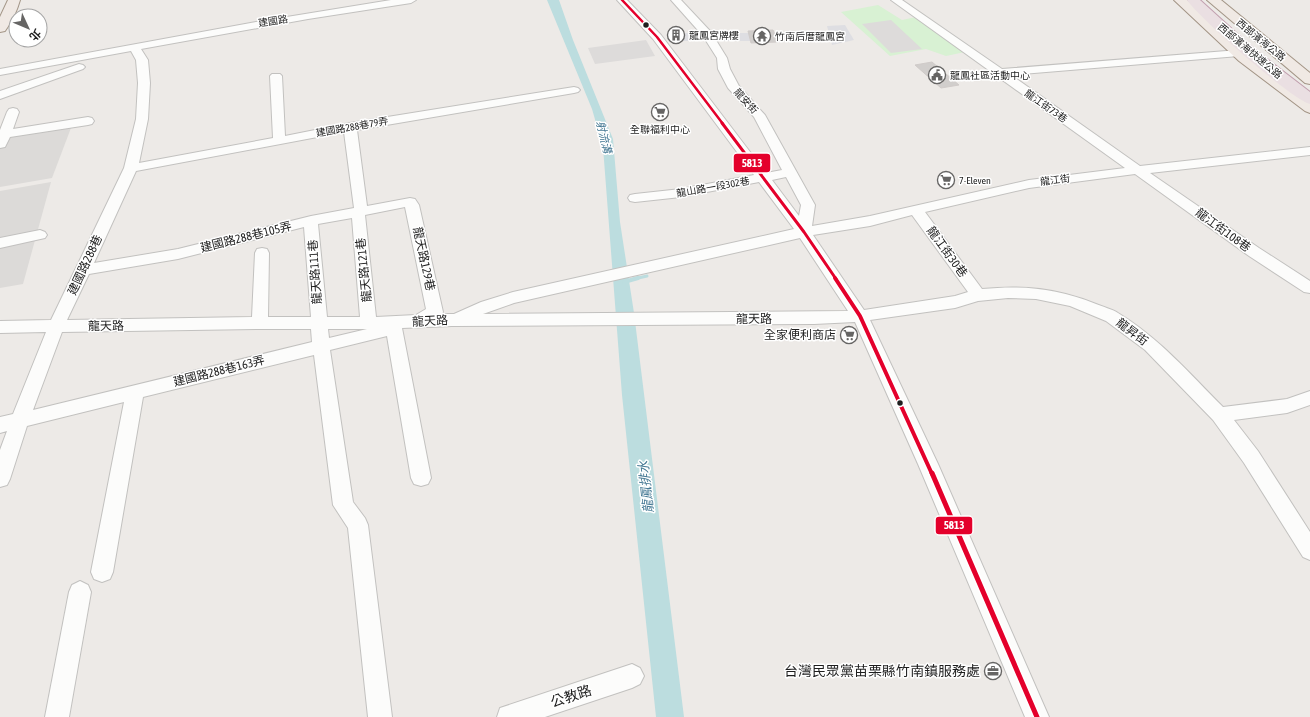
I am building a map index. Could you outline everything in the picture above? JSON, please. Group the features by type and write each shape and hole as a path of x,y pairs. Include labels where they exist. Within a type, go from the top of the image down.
{"highway":[{"name":"西部濱海快速公路","path":"1193,0 1225,31 1282,79 1310,99"},
{"name":"西部濱海快速公路","path":"1203,0 1229,26 1310,90"}],"main road":[{"path":"0,28 10,12 14,0"},
{"name":"西部濱海公路","path":"1180,0 1239,53 1310,108"},
{"name":"西部濱海公路","path":"1213,0 1310,80"},
{"path":"0,42 8,32"}],"street":[{"name":"建國路","path":"0,72 259,24 412,0"},
{"path":"622,0 657,37 804,232 860,316 928,464 1037,717"},
{"name":"龍安街","path":"676,0 711,41 722,58 724,69 734,88 760,115 808,205 804,232"},
{"name":"龍江街73巷","path":"896,0 1138,170"},
{"name":"建國路","path":"0,95 135,48"},
{"name":"建國路288巷","path":"0,479 19,421 56,327 131,168 142,119 144,83 142,60 135,48"},
{"path":"999,73 1239,53"},
{"path":"276,76 280,140"},
{"name":"建國路288巷79弄","path":"131,168 350,127 574,90"},
{"path":"2,138 14,112"},
{"path":"2,138 88,121"},
{"name":"龍天路121巷","path":"350,127 360,214 369,324"},
{"name":"龍江街","path":"452,320 487,306 513,298 804,232 870,221 1029,184 1310,151"},
{"name":"龍江街108巷","path":"1138,170 1254,252 1310,288"},
{"name":"龍山路一段302巷","path":"635,198 681,193 790,172"},
{"name":"建國路288巷105弄","path":"82,270 178,254 311,221 360,214 411,204"},
{"name":"龍天路129巷","path":"411,204 435,312"},
{"name":"龍江街30巷","path":"916,210 978,295"},
{"name":"龍天路111巷","path":"311,221 321,346 343,505 358,525 380,717"},
{"path":"0,243 40,236"},
{"path":"260,323 262,252"},
{"name":"龍昇街","path":"860,316 955,302 978,295 1008,292 1036,293 1073,301 1112,317 1151,346 1219,415 1251,457 1308,543"},
{"name":"建國路288巷163弄","path":"0,425 394,329 416,322 435,312"},
{"name":"龍天路","path":"0,327 260,323 369,324 452,320 615,320 860,316"},
{"path":"394,329 421,478"},
{"path":"102,572 135,392"},
{"path":"1219,415 1287,406 1310,398"},
{"path":"57,717 80,592"},
{"name":"公教路","path":"509,717 632,676"}],"shaded area":[{"path":"891,20 922,49 891,53 862,24"},
{"path":"845,25 854,40 832,45 827,26"},
{"path":"678,33 749,33 750,41 679,41"},
{"path":"646,40 655,56 595,64 588,48"},
{"path":"74,120 52,178 0,187 0,135"},
{"path":"51,182 23,284 0,288 0,191"}],"green space":[{"path":"878,5 902,20 916,17 965,52 946,56 926,49 890,56 841,12"}],"water":[{"name":"射流溝","path":"547,0 559,0 573,40 613,139 620,222 634,313 684,717 656,717 622,395 603,147 592,109"}],"building":[{"name":"竹南后厝龍鳳宮","path":"773,30 778,42 751,43 748,31"},
{"name":"龍鳳社區活動中心","path":"932,62 959,85 941,88 915,65"}],"waterway":[{"name":"龍鳳排水","path":"637,278 647,276"},
{"name":"龍鳳排水","path":"624,282 637,278"}],"transit line":[{"name":"5813","path":"622,0 657,37 804,232 860,316 928,464 1037,717"}],"place":[{"name":"龍鳳宮牌樓","path":"676,35"},
{"name":"竹南后厝龍鳳宮","path":"762,36"},
{"name":"龍鳳社區活動中心","path":"937,75"},
{"name":"全聯福利中心","path":"660,112"},
{"name":"7-Eleven","path":"946,180"},
{"name":"全家便利商店","path":"849,335"},
{"name":"台灣民眾黨苗栗縣竹南鎮服務處","path":"993,671"}]}
